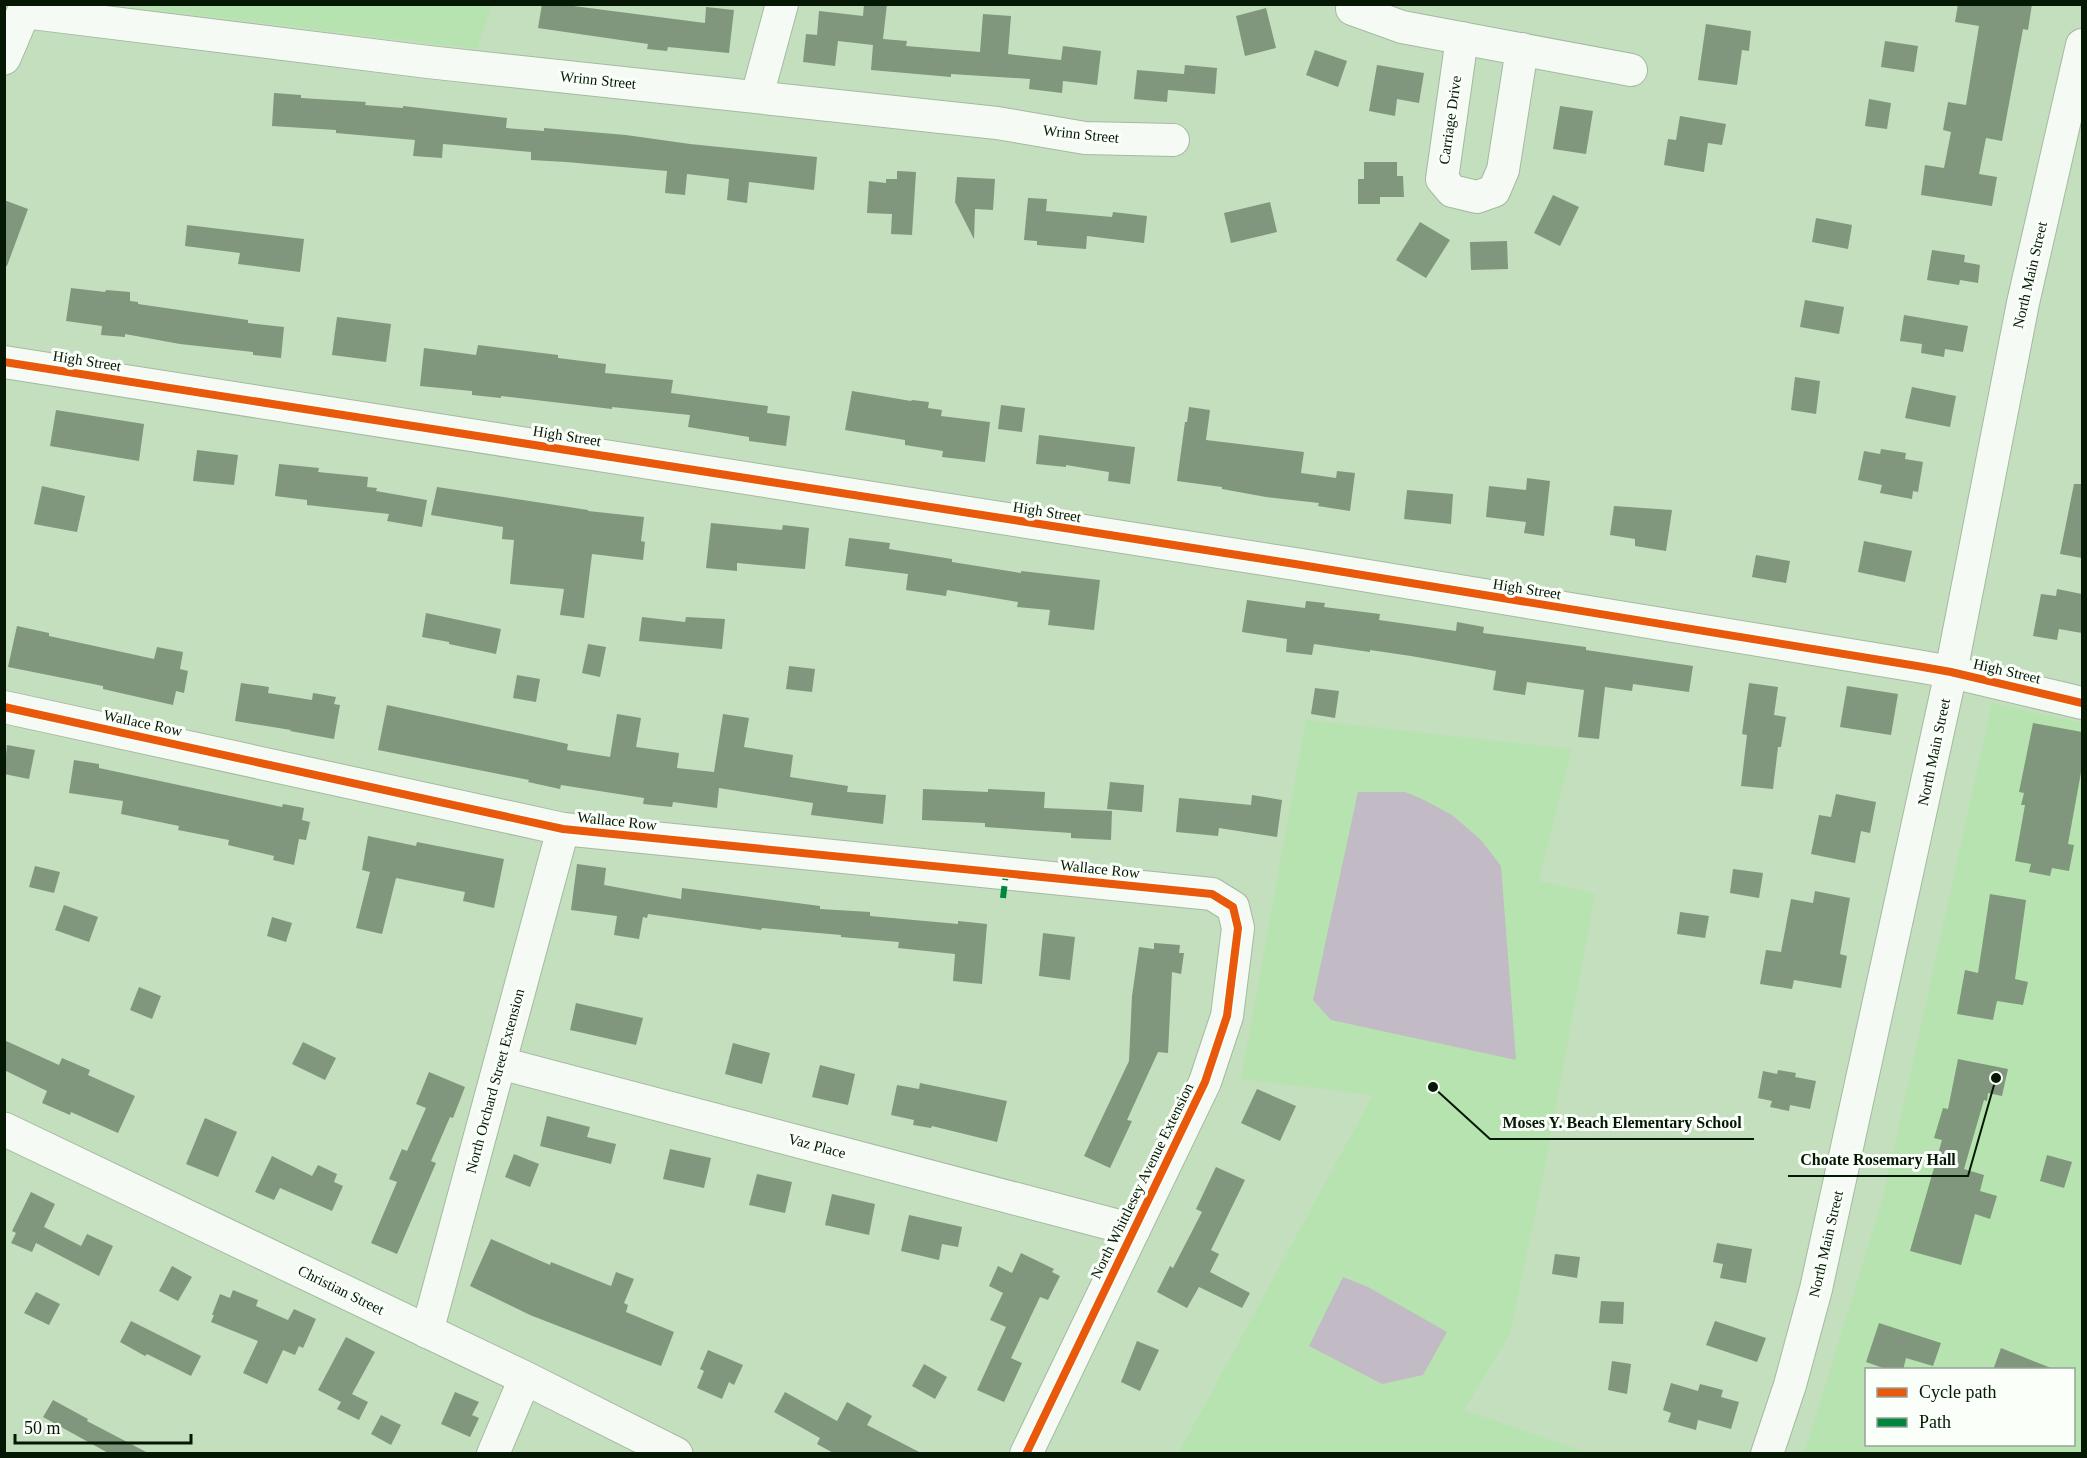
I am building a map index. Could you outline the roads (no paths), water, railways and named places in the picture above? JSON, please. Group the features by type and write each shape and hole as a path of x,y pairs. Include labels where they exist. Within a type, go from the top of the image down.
{"main road":[{"path":"4,58 26,8"},
{"name":"Christian Street","path":"4,1129 525,1378 676,1454"}],"street":[{"path":"757,96 782,4"},
{"path":"1353,4 1352,9 1402,27 1631,70"},
{"name":"Wrinn Street","path":"26,8 440,63 997,123 1085,138 1173,141"},
{"name":"Carriage Drive","path":"1462,38 1442,179 1452,191 1477,196 1494,191 1503,170 1522,49"},
{"name":"North Main Street","path":"1767,1454 1790,1385 1816,1289 1951,672 2023,303 2082,45"},
{"name":"High Street","path":"4,362 1307,566 1951,672 2082,703"},
{"name":"Wallace Row","path":"4,707 563,830 1212,894 1233,907"},
{"name":"North Orchard Street Extension","path":"427,1332 563,830"},
{"name":"North Whittlesey Avenue Extension","path":"1026,1454 1205,1082 1227,1016 1238,928 1233,907"},
{"name":"Vaz Place","path":"500,1063 1134,1230"},
{"path":"493,1454 525,1378"}],"place":[{"name":"Choate Rosemary Hall","path":"1996,1078"},
{"name":"Moses Y. Beach Elementary School","path":"1433,1087"}]}
